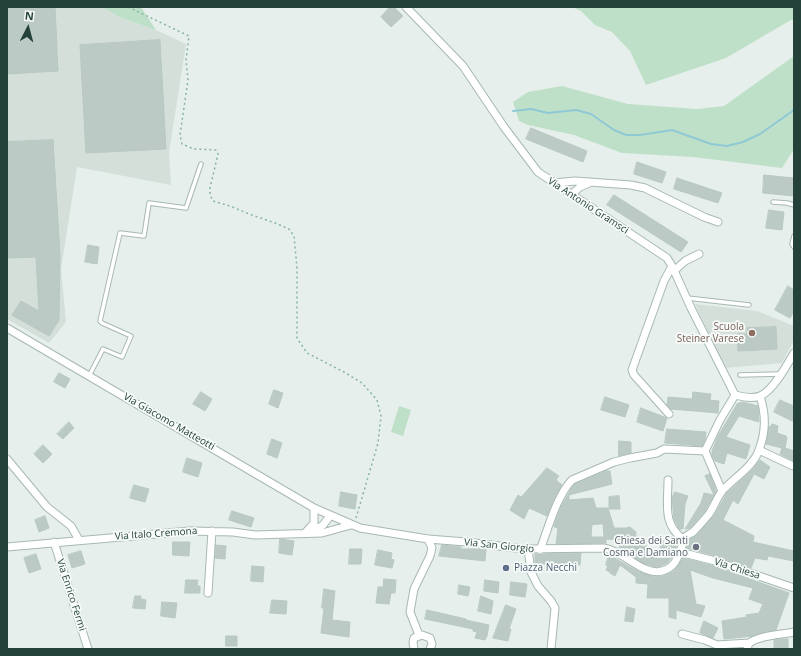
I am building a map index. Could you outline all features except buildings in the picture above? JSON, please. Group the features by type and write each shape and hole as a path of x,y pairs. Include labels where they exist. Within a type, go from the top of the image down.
{"street":[{"name":"Via Antonio Gramsci","path":"406,7 464,66 504,127 538,172 667,258 735,395"},
{"path":"554,184 575,181 611,183 645,188 704,217 718,222"},
{"path":"571,195 580,187 591,183"},
{"path":"669,414 634,375 632,370 664,281 673,269 699,254"},
{"name":"Via Giacomo Matteotti","path":"7,328 330,516"},
{"path":"722,491 705,451 720,420 735,395 744,397 760,396 768,392 780,374 791,366 794,353"},
{"path":"668,480 668,515 670,523 675,534 684,540 710,512 722,491 752,463 759,450 765,426 760,396"},
{"path":"540,550 560,499 572,480 614,462 657,453 664,449 705,451"},
{"path":"759,450 793,466"},
{"path":"7,459 47,507 71,526 79,540"},
{"path":"308,533 314,523 314,508"},
{"name":"Via San Giorgio","path":"330,516 353,522 360,528 428,540 466,542 540,550 604,548 626,557 644,570 660,572 668,569 677,560 684,540"},
{"path":"308,533 323,525 330,516"},
{"name":"Via Italo Cremona","path":"7,547 190,531 212,531 255,535 322,533 353,522"},
{"path":"208,593 212,531"},
{"path":"419,635 410,612 414,589 430,556 432,548 428,540"},
{"name":"Via Enrico Fermi","path":"54,542 88,649"},
{"path":"528,549 531,572 538,586 555,608 551,649"},
{"name":"Via Chiesa","path":"680,552 794,588"},
{"path":"682,634 717,645 748,646 754,640 794,632"},
{"path":"414,649 412,642 414,638 419,635 425,635 430,638 432,644 431,648"}],"lane":[{"path":"89,376 103,349 122,357 131,336 100,321 120,233 144,236 149,203 186,208 201,164"},
{"path":"773,202 794,205"},
{"path":"794,236 792,244 794,246"},
{"path":"687,298 749,305"},
{"path":"740,375 780,374"}],"path":[{"path":"128,7 190,36 186,60 188,80 180,134 182,144 194,149 216,150 218,154 210,188 210,195 213,201 289,229 294,236 298,290 297,338 307,353 362,383 376,400 381,416 378,444 353,522"}],"shaded area":[{"path":"7,7 102,7 119,17 156,30 186,44 169,153 171,185 77,167 61,269 66,322 49,343 7,319"},
{"name":"Scuola Steiner Varese","path":"695,304 757,311 794,326 794,340 782,363 725,368"}],"green space":[{"path":"102,7 141,7 156,30 119,17"},
{"path":"572,7 794,7 794,20 791,20 726,58 646,85 630,51 612,32 595,25 581,11"},
{"path":"794,56 794,149 782,168 693,157 622,153 574,135 528,125 519,121 513,102 528,92 562,86 628,104 697,109 724,106"},
{"path":"399,406 411,410 403,436 391,432"}],"waterway":[{"path":"513,111 531,109 548,113 576,110 591,114 614,130 626,135 640,135 672,130 711,144 727,146 743,142 760,134 794,110"}],"place":[{"name":"Scuola Steiner Varese","path":"752,333"},
{"name":"Chiesa dei Santi Cosma e Damiano","path":"696,547"},
{"name":"Piazza Necchi","path":"506,568"}]}
